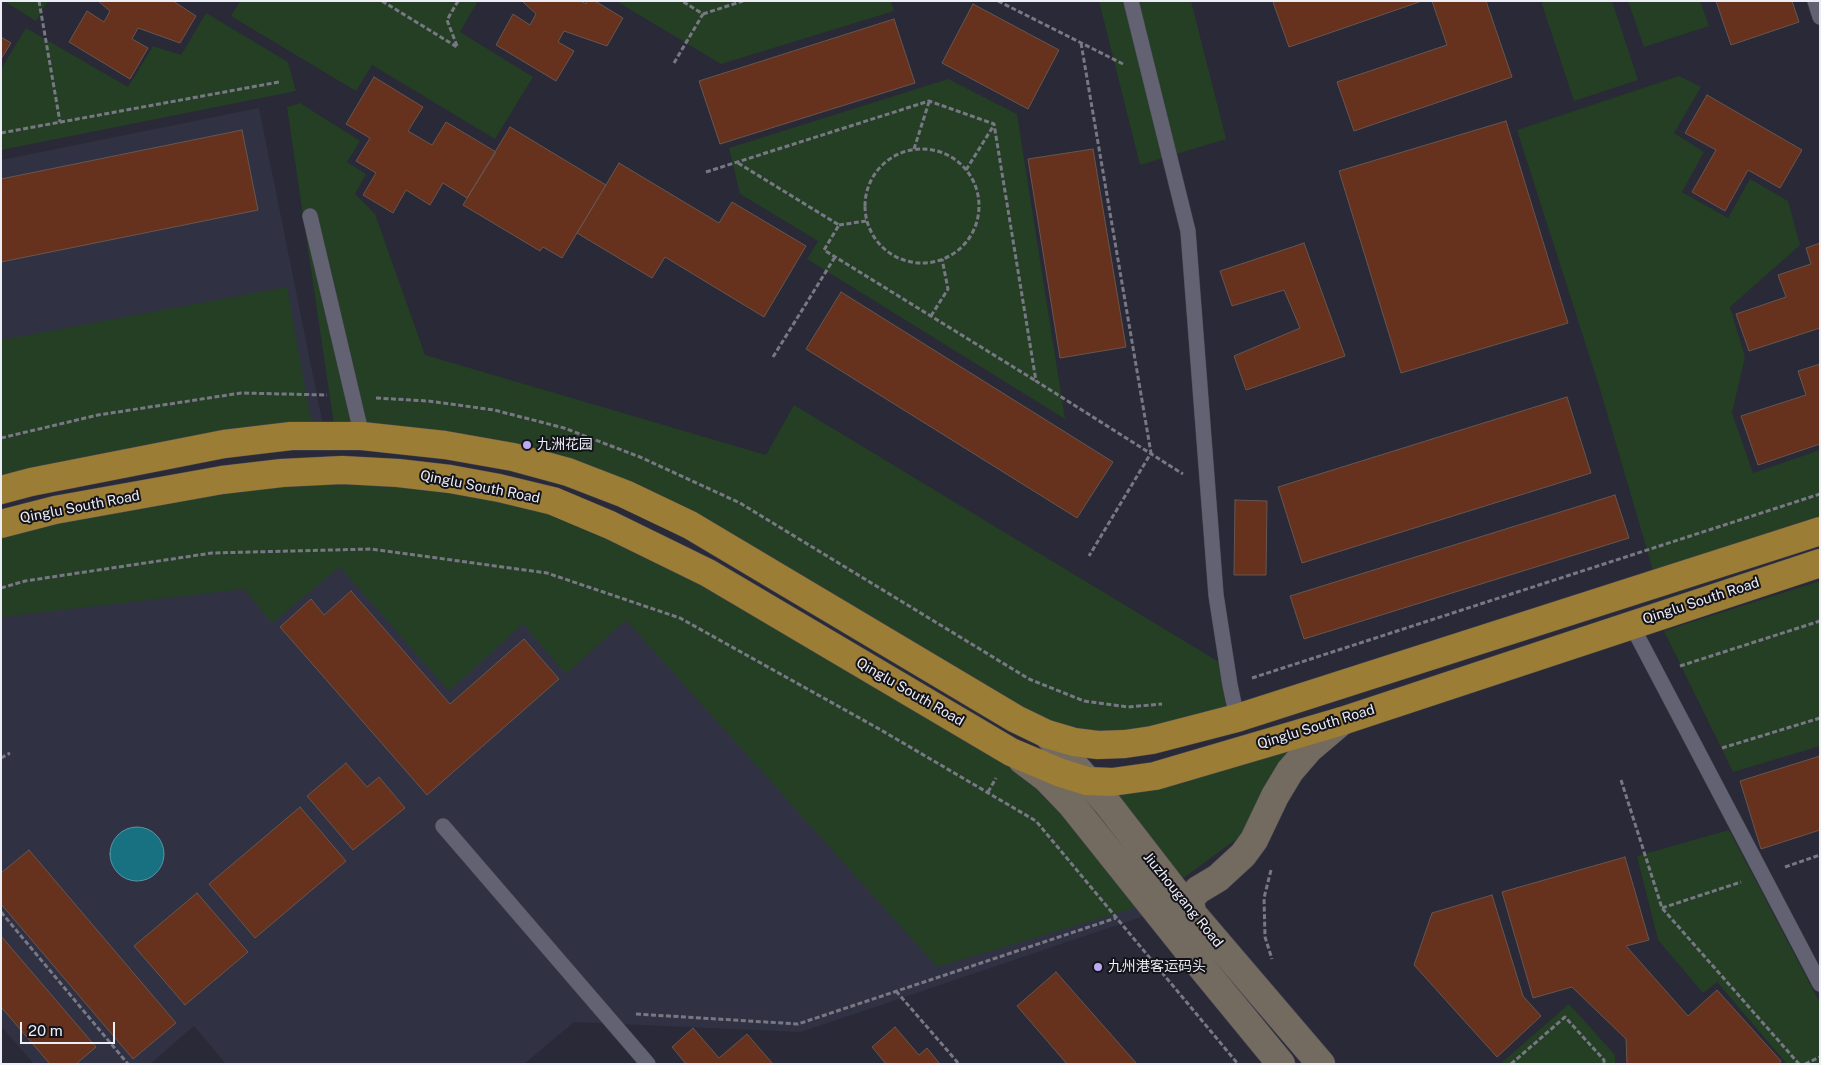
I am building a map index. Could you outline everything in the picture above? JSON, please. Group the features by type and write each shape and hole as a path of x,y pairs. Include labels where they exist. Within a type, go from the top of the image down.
{"highway":[{"path":"1,490 31,482 224,444 291,436 362,436 445,445 513,457 568,472 625,494 690,525 1016,719 1047,734 1074,742 1098,745 1152,740 1237,718 1820,531"},
{"name":"Qinglu South Road","path":"1,524 54,510 222,480 282,473 342,470 389,472 450,479 499,488 553,502 610,525 700,569 1011,752 1061,773 1087,781 1112,782 1155,776 1342,721 1820,563"}],"street":[{"path":"1192,913 1190,899 1198,890 1218,878 1243,855 1254,840 1275,796 1290,771 1309,749 1342,721"},
{"name":"Jiuzhougang Road","path":"1047,734 1192,913 1321,1064"},
{"name":"Jiuzhougang Road","path":"1011,752 1046,778 1071,804 1281,1064"}],"lane":[{"path":"1131,1 1188,231 1216,595 1237,718"},
{"path":"1815,1 1820,16"},
{"path":"310,216 362,436"},
{"path":"1632,624 1820,984"},
{"path":"443,826 648,1064"}],"path":[{"path":"39,1 60,122"},
{"path":"382,1 457,47 447,20 458,1"},
{"path":"682,1 703,14"},
{"path":"674,63 703,14 743,1"},
{"path":"998,1 1150,78"},
{"path":"1081,43 1151,453 1089,556"},
{"path":"1,133 279,82"},
{"path":"914,149 929,101"},
{"path":"706,172 929,101 994,124"},
{"path":"994,124 1036,381"},
{"path":"966,170 994,124"},
{"path":"914,149 934,150 952,157 966,170 975,185 979,203 977,221 970,237 958,250 942,259 924,263 906,260 890,253 875,239 866,221 864,202 869,182 880,166 896,154 914,149"},
{"path":"738,162 839,225 866,221"},
{"path":"839,225 824,250 1208,490"},
{"path":"773,357 835,257"},
{"path":"931,316 948,289 942,259"},
{"path":"1,438 98,415 241,393 353,396 494,410 564,428 640,457 740,502 1029,679 1084,701 1128,707 1165,704"},
{"path":"1230,685 1820,494"},
{"path":"1,588 25,581 212,553 371,549 547,573 680,618 880,730 1036,821 1238,1064"},
{"path":"1657,673 1820,621"},
{"path":"1700,755 1820,718"},
{"path":"1,758 10,753"},
{"path":"1620,780 1662,908 1799,1064"},
{"path":"1273,861 1264,898 1264,918 1265,937 1275,967"},
{"path":"1,912 128,1064"},
{"path":"603,1012 798,1024 1116,918"},
{"path":"896,991 959,1064"},
{"path":"1511,1064 1565,1017 1604,1060 1604,1064"},
{"path":"1805,1064 1820,1057"}],"shaded area":[{"path":"259,108 325,435 1,490 1,160"},
{"path":"399,473 1156,912 801,1032 574,1022 524,1064 226,1064 194,1026 150,1064 34,1064 1,1026 1,525"}],"green space":[{"path":"4,1 48,1 36,21"},
{"path":"240,1 478,1 460,32 533,77 495,139 372,65 356,91 231,16"},
{"path":"616,1 891,1 894,11 721,64"},
{"path":"1099,1 1191,1 1226,139 1140,165"},
{"path":"1541,1 1612,1 1638,80 1574,101"},
{"path":"1628,1 1700,1 1709,26 1644,47"},
{"path":"206,13 288,62 296,91 1,150 1,69 26,28 128,87 153,46 181,55"},
{"path":"1679,76 1701,87 1674,133 1704,152 1682,192 1728,218 1750,179 1788,201 1800,245 1730,307 1745,357 1732,413 1753,473 1820,450 1820,520 1654,574 1600,389 1517,130"},
{"path":"948,79 1017,114 1065,419 807,259 818,241 740,194 729,148"},
{"path":"300,103 360,141 347,162 366,174 355,194 375,214 425,355 766,455 794,405 1219,662 1227,712 1130,736 1056,726 658,497 334,425 287,107"},
{"path":"287,287 312,426 1,481 1,340"},
{"path":"353,478 473,492 553,510 704,580 1011,759 1069,812 1138,907 937,967 626,620 566,674 523,624 449,691 340,567 272,623 244,589 1,617 1,534 254,486"},
{"path":"1820,581 1820,746 1733,772 1664,631"},
{"path":"1287,751 1242,835 1178,882 1104,788"},
{"path":"1729,830 1820,1003 1820,1064 1787,1064 1717,982 1703,993 1658,940 1637,856"},
{"path":"1569,1004 1615,1055 1615,1064 1500,1064"}],"water":[{"path":"137,827 147,829 156,835 162,844 164,854 162,864 156,873 147,879 137,881 127,879 118,873 112,864 110,854 112,844 118,835 127,829"}],"building":[{"path":"98,1 173,1 196,16 180,43 138,28 132,39 148,48 130,79 69,42 87,11 104,22 110,11"},
{"path":"522,1 581,1 586,4 587,1 595,1 623,18 607,46 564,31 558,42 574,51 556,81 496,45 513,14 530,25 536,14"},
{"path":"1422,1 1289,47 1273,2"},
{"path":"1432,1 1486,1 1512,77 1354,131 1337,82 1447,45"},
{"path":"1716,1 1792,1 1799,22 1731,45"},
{"path":"973,4 1059,50 1028,109 942,63"},
{"path":"894,19 915,83 720,144 699,81"},
{"path":"1,37 11,43 1,59"},
{"path":"374,77 423,107 408,131 432,145 446,122 496,152 467,198 443,183 430,205 406,190 393,213 363,195 376,173 356,161 370,138 346,124"},
{"path":"1707,95 1802,150 1780,188 1748,170 1725,211 1692,192 1716,150 1685,133"},
{"path":"1506,121 1568,323 1401,373 1339,171"},
{"path":"510,127 606,185 562,258 543,247 540,251 463,205"},
{"path":"242,130 258,210 1,262 1,179"},
{"path":"1093,149 1126,347 1060,358 1028,159"},
{"path":"619,163 719,223 732,202 806,246 764,317 665,257 652,278 577,233"},
{"path":"1304,243 1345,356 1246,390 1234,356 1300,328 1284,290 1232,306 1220,271"},
{"path":"1820,243 1820,328 1749,351 1736,314 1786,297 1778,275 1811,264 1806,248"},
{"path":"841,292 1113,462 1077,518 806,349"},
{"path":"1820,364 1820,444 1758,465 1741,416 1806,395 1798,371"},
{"path":"1567,397 1591,473 1302,563 1278,487"},
{"path":"1615,495 1629,538 1304,639 1290,596"},
{"path":"1235,500 1267,501 1266,575 1234,575"},
{"path":"351,591 450,704 524,639 559,679 427,795 280,627 311,599 324,615"},
{"path":"1820,756 1820,830 1761,849 1740,781"},
{"path":"346,763 367,787 379,777 405,808 353,850 307,796"},
{"path":"300,807 346,861 255,938 209,884"},
{"path":"29,850 176,1023 133,1059 1,904 1,873"},
{"path":"1625,857 1649,940 1626,946 1688,1016 1717,990 1781,1061 1779,1064 1627,1064 1626,1039 1572,987 1533,998 1502,892"},
{"path":"197,893 248,952 185,1005 134,946"},
{"path":"1492,895 1523,996 1541,1016 1497,1057 1414,965 1432,913"},
{"path":"1,936 96,1047 76,1064 50,1064 1,1007"},
{"path":"1056,972 1137,1064 1067,1064 1017,1006"},
{"path":"895,1027 919,1055 927,1048 940,1064 886,1064 872,1047"},
{"path":"693,1028 719,1058 747,1034 773,1064 686,1064 672,1047"}],"place":[{"name":"九洲花园","path":"527,445"},
{"name":"九州港客运码头","path":"1098,967"}]}
